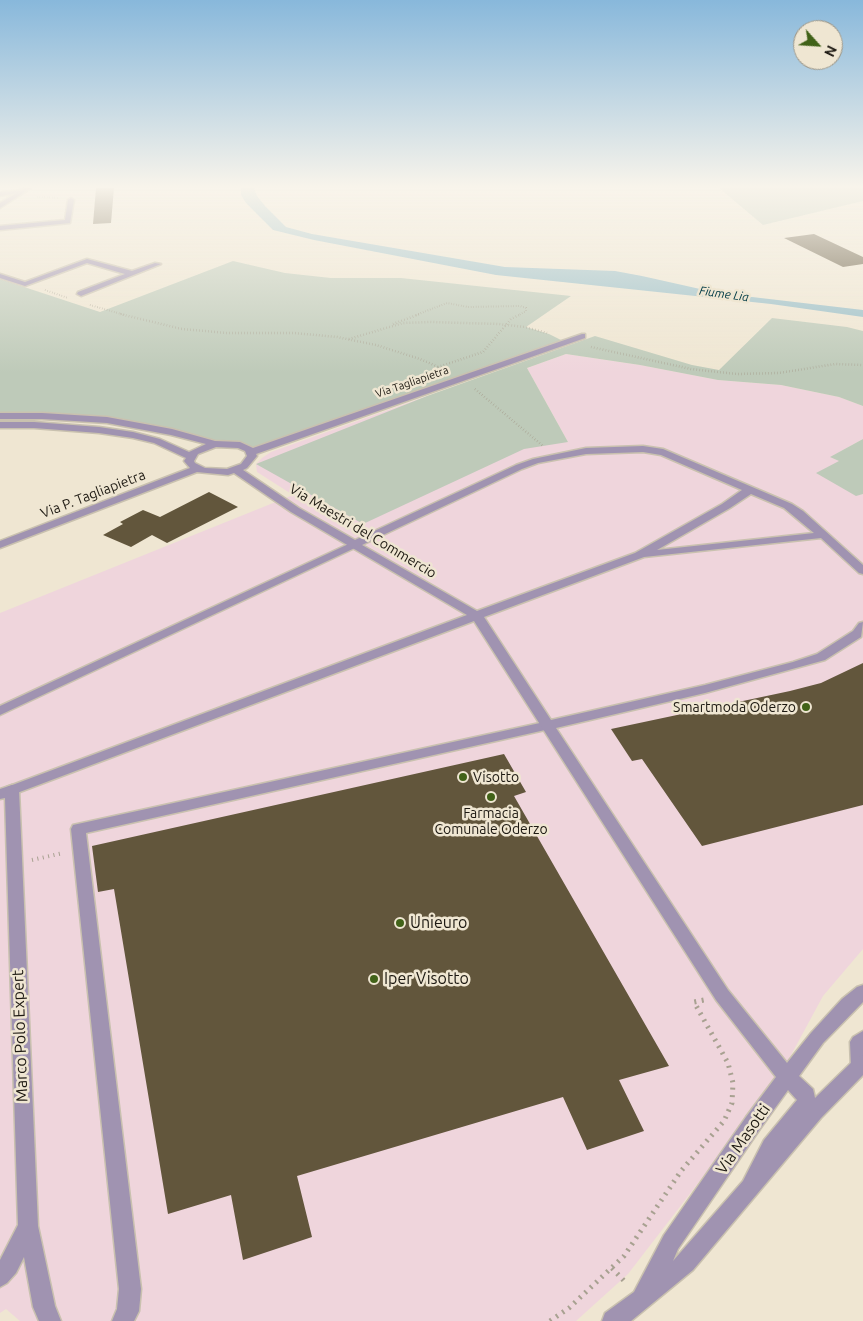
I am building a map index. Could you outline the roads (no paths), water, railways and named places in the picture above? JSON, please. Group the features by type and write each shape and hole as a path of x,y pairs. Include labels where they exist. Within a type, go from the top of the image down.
{"street":[{"path":"0,276 25,284 87,261 132,274"},
{"path":"81,294 157,264"},
{"name":"Via Tagliapietra","path":"251,452 582,336"},
{"path":"0,416 42,416 107,420 172,432 215,444 240,445 251,452 250,461 236,470 219,473 196,469 191,465 190,456 200,448 215,444"},
{"path":"0,425 99,430 133,435 157,441 190,456"},
{"path":"0,711 519,467 555,456 616,450 653,450 663,452 788,506 799,513 863,571"},
{"name":"Via P. Tagliapietra","path":"0,545 196,469"},
{"name":"Via Maestri del Commercio","path":"236,470 295,510 477,616"},
{"path":"6,792 639,555 726,506 749,490"},
{"path":"639,555 823,535"},
{"path":"477,616 722,995 787,1078 806,1095 806,1104 771,1146 750,1187"},
{"path":"122,1321 128,1311 130,1289 78,829 705,689 821,657 857,634 863,626"},
{"name":"Marco Polo Expert","path":"0,1276 9,1266 28,1226 14,864 6,792"},
{"name":"Via Masotti","path":"642,1300 671,1242 787,1078 824,1031 848,1004 863,992"},
{"path":"862,1064 859,1042 863,1038"},
{"name":"Via Masotti","path":"614,1321 686,1263 814,1112 862,1064"},
{"path":"28,1226 44,1307 50,1321"}],"water":[{"name":"Fiume Lia","path":"364,250 404,250 505,267 615,271 718,293 863,310 863,317 771,304 496,275"}],"place":[{"name":"Smartmoda Oderzo","path":"806,707"},
{"name":"Visotto","path":"463,777"},
{"name":"Farmacia Comunale Oderzo","path":"491,797"},
{"name":"Unieuro","path":"400,923"},
{"name":"Iper Visotto","path":"374,979"}]}
